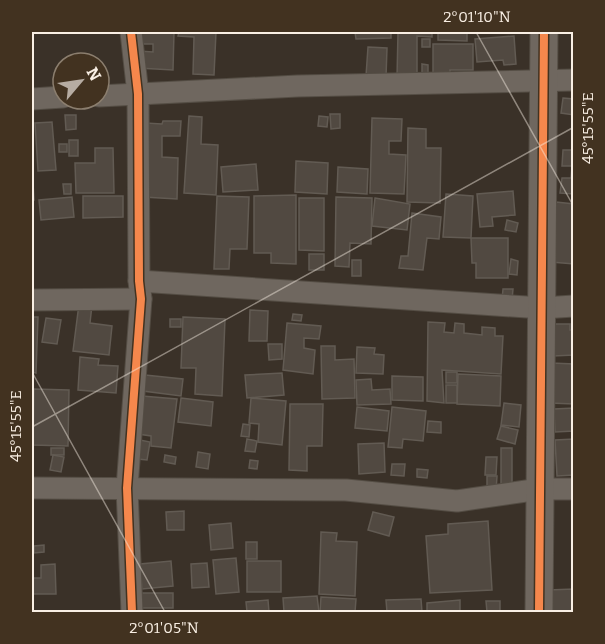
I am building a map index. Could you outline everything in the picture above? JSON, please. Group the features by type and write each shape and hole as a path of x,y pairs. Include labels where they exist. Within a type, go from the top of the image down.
{"street":[{"path":"131,32 138,94 140,290 127,489 132,612"},
{"path":"539,612 544,32"},
{"path":"111,95 298,86 573,80"},
{"path":"32,99 51,98"},
{"path":"32,300 140,290 542,308 573,306"},
{"path":"32,488 346,490 457,501 540,489 573,489"}],"building":[{"path":"140,32 174,32 173,70 138,68 139,51 153,52 153,44 139,44"},
{"path":"179,32 216,32 214,75 193,74 194,37 178,36"},
{"path":"355,32 391,32 391,38 356,39"},
{"path":"398,32 432,32 432,37 417,36 417,79 397,78"},
{"path":"438,32 467,32 467,41 438,40"},
{"path":"514,36 516,64 504,65 503,60 477,62 475,39"},
{"path":"422,39 430,39 430,47 422,47"},
{"path":"433,44 473,44 473,70 450,70 450,79 433,78"},
{"path":"368,47 387,48 386,77 366,76"},
{"path":"422,64 428,65 428,74 422,74"},
{"path":"563,98 574,99 574,115 561,113"},
{"path":"330,114 340,114 340,128 331,129"},
{"path":"65,115 76,115 76,129 66,130"},
{"path":"189,116 202,117 201,144 218,145 216,195 184,193"},
{"path":"319,116 328,117 327,127 318,126"},
{"path":"372,118 402,119 401,141 389,141 389,154 406,155 404,194 370,193"},
{"path":"163,121 181,121 180,136 162,136 162,157 178,158 177,199 143,197 146,123 162,124"},
{"path":"52,122 56,170 38,171 35,123"},
{"path":"408,128 426,129 426,148 441,148 440,203 407,202"},
{"path":"69,140 78,140 78,156 69,156"},
{"path":"59,144 67,144 67,152 59,152"},
{"path":"95,148 113,148 114,193 76,193 75,163 95,163"},
{"path":"563,150 574,150 574,194 560,193 562,178 571,178 572,166 562,166"},
{"path":"296,161 328,163 327,194 295,192"},
{"path":"256,164 258,190 223,192 221,167"},
{"path":"32,166 34,200 32,200"},
{"path":"338,167 368,169 367,194 337,192"},
{"path":"63,184 71,184 71,194 64,194"},
{"path":"513,191 515,215 492,217 493,226 480,227 477,194"},
{"path":"446,194 473,196 471,238 443,237"},
{"path":"296,195 296,264 271,263 271,253 254,253 254,196"},
{"path":"83,196 123,196 123,217 83,218"},
{"path":"217,196 249,197 247,249 230,249 229,269 214,269"},
{"path":"72,197 74,217 41,220 39,200"},
{"path":"336,197 372,198 371,244 350,243 349,267 335,266"},
{"path":"299,198 324,198 324,251 299,250"},
{"path":"375,198 410,204 407,230 372,226"},
{"path":"556,202 574,204 574,264 551,262"},
{"path":"412,213 441,217 439,239 427,238 423,270 399,268 401,256 408,256"},
{"path":"507,220 518,223 516,232 505,230"},
{"path":"471,238 508,238 508,278 476,278 476,263 472,263"},
{"path":"309,254 324,254 324,270 309,270"},
{"path":"511,259 518,261 517,275 509,274"},
{"path":"352,260 361,260 361,276 352,276"},
{"path":"503,289 513,289 512,300 502,300"},
{"path":"79,304 92,305 90,323 112,326 109,355 73,351"},
{"path":"250,310 268,311 267,341 249,341"},
{"path":"293,314 302,315 301,321 292,320"},
{"path":"32,317 38,317 36,373 32,372"},
{"path":"183,317 225,319 222,396 195,394 196,368 181,368"},
{"path":"46,318 61,320 57,344 42,342"},
{"path":"170,319 181,319 181,327 170,327"},
{"path":"428,322 445,323 444,332 454,333 455,323 464,324 464,333 482,335 482,327 495,328 495,336 503,336 501,374 442,370 444,403 427,401"},
{"path":"287,323 321,326 319,339 304,338 304,348 315,350 313,374 283,370"},
{"path":"552,324 570,324 570,330 574,330 574,355 553,356"},
{"path":"268,344 282,344 282,359 269,360"},
{"path":"321,346 335,346 335,360 354,359 355,398 322,399"},
{"path":"357,347 375,348 374,354 384,355 383,374 356,373"},
{"path":"80,357 99,359 98,365 118,366 116,393 78,390"},
{"path":"551,363 574,364 574,404 549,403"},
{"path":"446,372 457,372 457,383 446,383"},
{"path":"282,373 284,395 247,398 245,375"},
{"path":"458,374 501,376 500,406 457,404"},
{"path":"145,375 183,379 181,396 143,391"},
{"path":"392,376 423,377 423,401 392,400"},
{"path":"371,379 372,390 390,389 391,404 357,405 356,380"},
{"path":"446,385 457,385 457,403 446,403"},
{"path":"34,389 69,390 68,446 33,445"},
{"path":"142,396 177,399 171,448 151,446 151,436 138,434"},
{"path":"181,398 213,402 211,426 178,422"},
{"path":"251,398 286,401 282,445 258,442 259,424 249,423"},
{"path":"504,403 521,405 519,427 501,425"},
{"path":"290,404 323,404 322,446 307,446 307,471 289,470"},
{"path":"357,407 389,411 387,431 355,428"},
{"path":"392,407 426,411 423,441 403,439 402,448 388,447"},
{"path":"574,408 574,431 555,432 554,409"},
{"path":"428,421 441,422 441,433 427,432"},
{"path":"243,424 250,425 249,437 241,436"},
{"path":"501,426 518,430 515,444 497,439"},
{"path":"247,439 257,441 255,452 245,451"},
{"path":"574,439 574,475 557,476 555,440"},
{"path":"140,440 150,442 147,460 138,459"},
{"path":"384,443 385,472 359,474 358,444"},
{"path":"51,448 64,448 64,455 51,455"},
{"path":"501,448 512,448 512,488 501,488"},
{"path":"198,452 210,454 208,469 196,467"},
{"path":"53,455 64,457 61,472 50,470"},
{"path":"165,455 176,457 175,464 164,462"},
{"path":"486,457 497,457 496,475 485,475"},
{"path":"250,460 258,461 257,469 249,468"},
{"path":"392,464 405,464 404,476 391,475"},
{"path":"417,469 428,470 427,478 417,477"},
{"path":"487,476 497,476 496,491 487,491"},
{"path":"184,511 184,530 167,530 166,512"},
{"path":"373,512 394,517 389,536 368,530"},
{"path":"488,521 492,590 430,593 426,536 448,534 448,524"},
{"path":"231,523 233,548 211,550 209,525"},
{"path":"321,532 337,533 336,541 357,542 355,596 319,594"},
{"path":"246,542 257,542 257,559 246,559"},
{"path":"44,545 44,552 34,553 34,546"},
{"path":"236,558 239,592 216,594 213,560"},
{"path":"171,561 173,586 142,589 140,564"},
{"path":"247,561 281,561 281,592 247,592"},
{"path":"207,563 209,587 192,588 191,564"},
{"path":"55,564 56,594 32,594 32,578 41,578 41,565"},
{"path":"574,589 574,612 549,612 548,590"},
{"path":"136,593 173,593 173,608 136,608"},
{"path":"317,596 319,612 284,612 283,598"},
{"path":"321,597 356,599 355,612 320,612"},
{"path":"421,599 422,612 387,612 386,600"},
{"path":"268,600 269,612 247,612 246,602"},
{"path":"460,600 460,612 427,612 427,603"},
{"path":"486,601 500,601 500,612 487,612"}],"cycle path":[{"path":"131,32 138,94 141,299 127,488 132,612"},
{"path":"539,612 544,32"}]}
